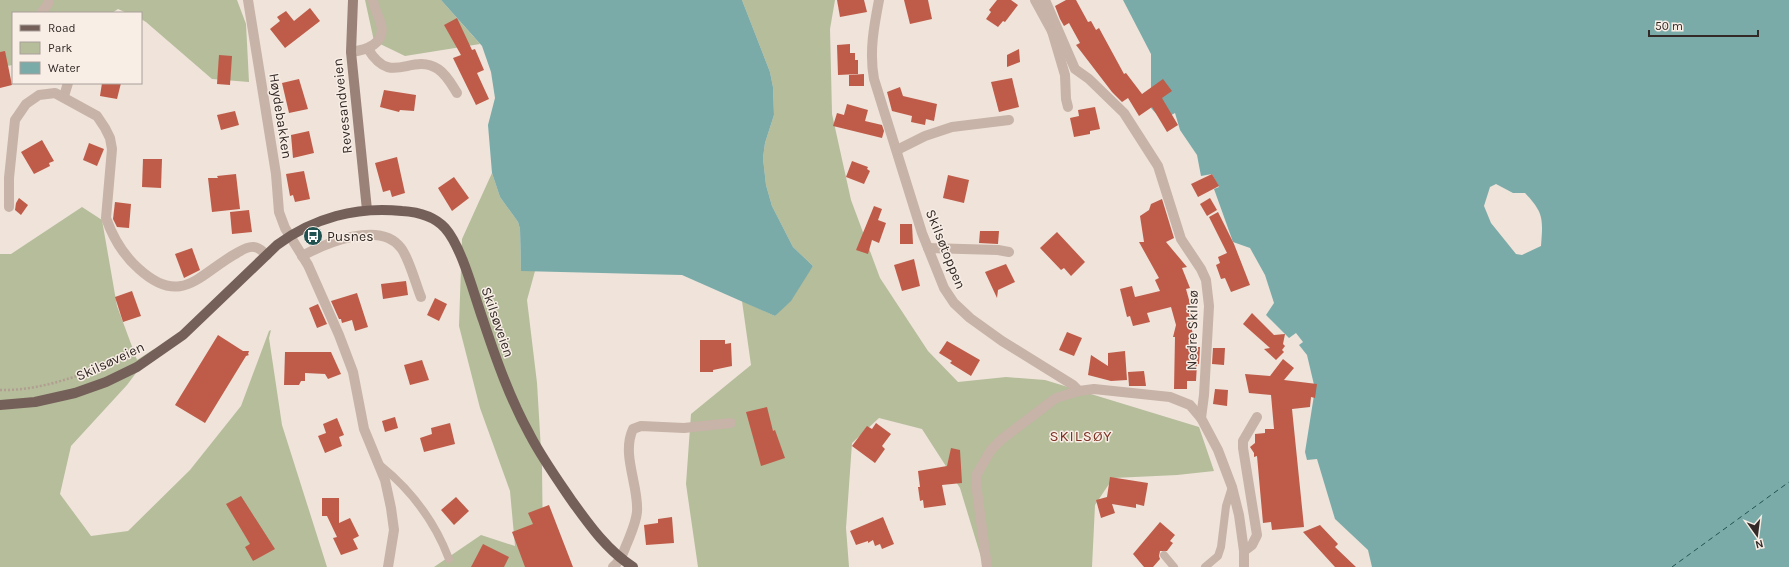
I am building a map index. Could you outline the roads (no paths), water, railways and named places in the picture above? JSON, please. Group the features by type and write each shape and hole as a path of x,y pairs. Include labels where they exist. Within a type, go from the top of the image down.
{"main road":[{"name":"Revesandveien","path":"353,0 351,52 367,210"},
{"name":"Skilsøveien","path":"0,405 35,402 75,393 106,382 137,367 183,335 289,236 317,222 351,212 367,210 385,209 417,212 436,220 446,229 458,250 502,374 529,434 550,469 600,539 621,559 633,567"}],"street":[{"path":"42,12 48,4 49,0"},
{"name":"Høydebakken","path":"248,0 276,174 279,212 289,236"},
{"path":"351,52 368,49 379,40 382,32 373,0"},
{"name":"Skilsøtoppen","path":"879,0 872,42 872,68 928,248 944,288 954,303 970,318 1002,341 1073,384 1079,391"},
{"path":"1035,0 1057,33 1065,75 1066,99 1068,107"},
{"name":"Nedre Skilsø","path":"1045,0 1057,33 1075,69 1089,79 1124,113 1158,166 1181,239 1201,269 1206,280 1209,306 1204,395 1201,418"},
{"path":"368,49 377,62 385,68 422,64 437,69 446,76 457,93"},
{"path":"64,96 68,84"},
{"path":"9,207 9,178 15,120 26,104 39,95 55,93 64,96 97,116 105,128 112,149 106,218 121,249 128,259 145,274 156,282 184,287 200,280 246,248 253,246 259,248 267,255"},
{"path":"897,150 925,136 952,127 1009,120"},
{"path":"302,256 322,245 368,234 390,238 402,249 421,297"},
{"path":"289,236 308,265 339,335 353,372 364,430 385,480 394,530 388,567"},
{"path":"928,248 998,250 1009,252"},
{"path":"987,567 976,484 977,474 990,450 1002,439 1056,398 1079,391 1094,389 1170,397 1190,405 1201,418 1218,450 1232,487 1239,515 1244,551 1244,567"},
{"path":"1244,551 1252,545 1257,535 1243,441 1257,417"},
{"path":"613,567 621,559 634,526 637,510 629,450 630,436 633,429 641,426 684,428 731,423"},
{"path":"383,567 391,553"}],"lane":[{"path":"380,465 408,489 434,528 449,559"},
{"path":"1205,567 1218,556 1221,547 1226,506 1232,487"},
{"path":"1164,555 1174,567"}],"water":[{"path":"441,0 742,0 770,72 773,87 774,115 765,143 763,158 766,185 772,206 793,247 813,266 791,301 775,316 682,275 521,271 520,229 518,222 500,197 492,173 488,125 495,98 491,72 482,46"},
{"path":"1123,0 1789,0 1789,567 1372,567 1368,550 1335,519 1317,459 1307,460 1305,452 1315,389 1307,355 1299,345 1303,342 1296,333 1289,338 1266,315 1274,303 1265,275 1250,248 1233,242 1214,189 1219,187 1212,174 1201,176 1197,155 1180,130 1175,113 1162,120 1151,108 1151,54","holes":["1496,184 1513,193 1525,193 1539,211 1542,223 1541,246 1522,255 1516,254 1491,223 1484,206 1490,187"]}],"place":[{"name":"Pusnes","path":"313,236"}],"district":[{"name":"SKILSØY","path":"1081,436"}]}
